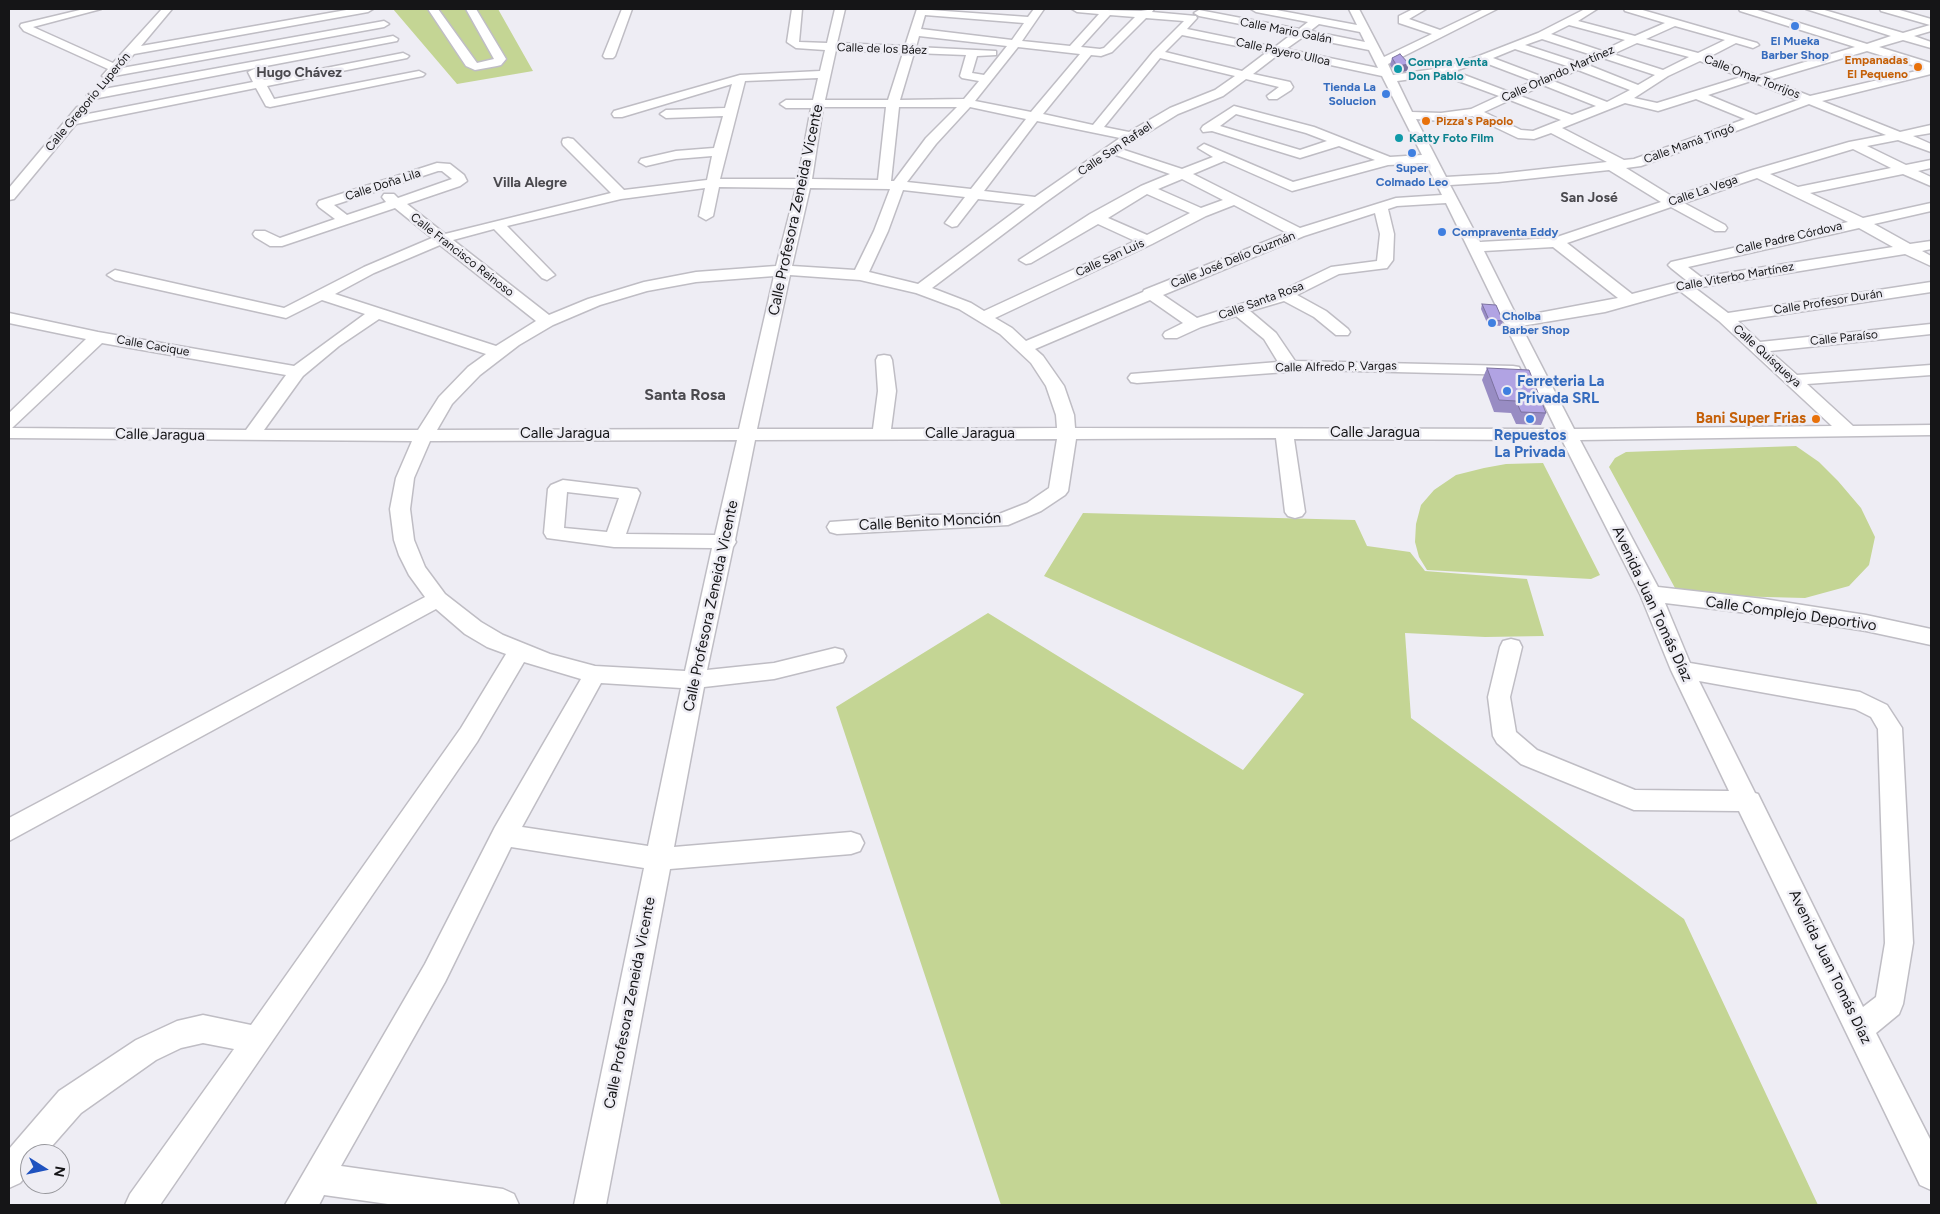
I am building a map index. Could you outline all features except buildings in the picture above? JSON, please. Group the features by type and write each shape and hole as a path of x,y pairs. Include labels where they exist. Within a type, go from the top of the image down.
{"street":[{"path":"96,9 25,26 113,70 384,24"},
{"name":"Calle Gregorio Luperón","path":"9,196 113,70 170,9"},
{"path":"299,9 304,20"},
{"path":"130,51 261,26 304,20 343,11 368,9"},
{"path":"252,66 269,103 422,77 403,56 384,24 372,9"},
{"path":"433,9 470,64 475,67 497,64 500,59 471,9"},
{"path":"609,56 627,9"},
{"name":"Calle de los Báez","path":"797,9 793,42 796,45 1007,54"},
{"name":"Calle Profesora Zeneida Vicente","path":"590,1205 694,680 726,542 783,270 804,184 818,103 840,9"},
{"path":"891,186 967,104 1007,54 1038,9"},
{"name":"Calle Mario Galán","path":"1077,9 1198,13 1301,34 1379,59"},
{"path":"1234,20 1248,9"},
{"path":"1256,9 1317,21 1379,59 1442,71 1573,120"},
{"name":"Avenida Juan Tomás Díaz","path":"1354,9 1475,247 1535,372 1651,594 1682,670 1749,801 1931,1174"},
{"path":"1421,9 1403,18 1403,21 1442,34"},
{"path":"1379,59 1442,34 1492,9"},
{"path":"1442,71 1516,46 1592,9"},
{"path":"1629,9 1753,45"},
{"path":"1745,9 1931,67"},
{"path":"1811,9 1931,45"},
{"path":"1885,9 1931,22"},
{"path":"860,275 881,231 891,186 893,102 905,60 916,32 921,10 1032,20"},
{"path":"1073,50 1108,10"},
{"path":"916,32 1015,42 1087,53 1101,53 1108,50 1146,12"},
{"path":"1096,129 1156,54 1198,13"},
{"path":"252,15 261,26"},
{"name":"Calle San Rafael","path":"922,289 1038,201 1130,136 1174,111 1219,93 1317,21"},
{"name":"Calle Omar Torrijos","path":"1567,21 1636,38 1700,57 1931,148"},
{"name":"Calle Orlando Martínez","path":"1407,115 1440,117 1474,112 1675,22"},
{"path":"1624,99 1658,108 1697,94 1870,48 1931,28"},
{"path":"1626,62 1700,29"},
{"name":"Calle Payero Ulloa","path":"1180,30 1277,51 1379,59"},
{"path":"1542,35 1664,74"},
{"path":"93,95 393,39"},
{"path":"1474,112 1518,134 1527,135 1553,129 1624,99 1664,74 1736,40"},
{"path":"1516,46 1578,66 1640,90"},
{"path":"972,52 966,76 987,79"},
{"path":"952,223 1034,117 1087,53"},
{"path":"1156,54 1286,85 1287,87 1273,96"},
{"path":"72,121 403,56"},
{"path":"1483,58 1607,106"},
{"path":"1173,70 1185,60"},
{"name":"Calle Mamá Tingó","path":"1445,190 1498,178 1636,163 1809,100 1931,71"},
{"path":"618,114 740,78 825,74"},
{"path":"706,216 715,183 720,152 740,78"},
{"path":"1697,94 1756,120"},
{"path":"786,104 893,102 967,104 1130,136"},
{"path":"1339,142 1300,154 1209,128 1234,110 1243,111 1339,142 1388,161"},
{"path":"666,114 731,112"},
{"path":"1553,129 1619,166 1671,202 1720,228"},
{"name":"Calle La Vega","path":"1475,247 1556,242 1758,173 1854,145 1931,129"},
{"path":"568,142 620,195"},
{"path":"1854,145 1931,182"},
{"path":"1204,148 1292,187 1388,161 1430,159"},
{"path":"1112,150 1184,174 1299,233"},
{"path":"646,162 676,155 720,152"},
{"path":"1026,260 1095,217 1146,189 1223,157"},
{"path":"1799,191 1931,164"},
{"name":"Calle Doña Lila","path":"345,220 324,204 442,166 460,181 396,203"},
{"path":"1758,173 1799,191 1860,222 1931,262"},
{"path":"115,275 284,313 400,255 442,239 496,224 620,195 715,183 804,184 891,186 1038,201"},
{"name":"Calle Francisco Reinoso","path":"376,187 547,322"},
{"path":"1146,189 1201,212"},
{"name":"Calle José Delio Guzmán","path":"1025,348 1150,293 1299,233 1396,202 1445,190"},
{"name":"Calle San Luis","path":"984,317 1147,241 1201,212 1235,200"},
{"path":"260,234 278,243 396,203"},
{"name":"Calle Padre Córdova","path":"1690,284 1676,265 1931,207"},
{"name":"Calle Santa Rosa","path":"1171,335 1195,324 1285,294 1336,270 1382,265 1386,260 1387,234 1381,208"},
{"path":"1095,217 1147,241"},
{"path":"496,224 546,276"},
{"path":"1556,242 1630,300"},
{"name":"Calle Viterbo Martínez","path":"1511,323 1562,316 1690,284 1931,245"},
{"name":"Calle Benito Monción","path":"835,656 774,671 694,680 631,678 595,674 519,652 473,628 438,599 416,570 409,555 401,525 401,502 404,478 437,412 454,391 497,352 547,322 594,302 662,283 714,274 783,270 860,275 922,289 958,303 984,317 1025,348 1037,360 1055,386 1065,415 1068,434 1066,461 1058,491 1034,507 1000,520 929,521 838,527"},
{"name":"Calle Quisqueya","path":"1690,284 1848,431"},
{"name":"Calle Profesor Durán","path":"1725,318 1931,287"},
{"path":"1150,293 1195,324"},
{"path":"1285,294 1320,314 1342,332"},
{"path":"322,295 497,352"},
{"path":"1240,310 1270,336 1281,351 1289,367"},
{"path":"250,436 297,372 333,343 377,313"},
{"name":"Calle Cacique","path":"9,318 98,337 297,372"},
{"name":"Calle Paraíso","path":"1756,347 1931,329"},
{"path":"9,423 98,337"},
{"path":"881,433 887,391 884,360"},
{"name":"Calle Alfredo P. Vargas","path":"1137,378 1289,367 1388,366 1535,372"},
{"path":"1794,380 1931,370"},
{"name":"Calle Jaragua","path":"9,433 250,436 1284,432 1568,435 1931,430"},
{"path":"1284,432 1295,512"},
{"path":"614,540 726,542"},
{"name":"Calle Complejo Deportivo","path":"1651,594 1764,607 1866,623 1931,637"},
{"path":"9,830 438,599"},
{"path":"1511,647 1499,697 1505,736 1528,756 1634,800 1749,801"},
{"path":"141,1205 469,735 519,652"},
{"path":"1682,670 1860,701 1879,711 1890,728 1899,943 1889,1004 1860,1028"},
{"path":"301,1205 436,973 504,835 595,674"},
{"path":"504,835 658,859 851,843"},
{"path":"9,1172 70,1102 146,1050 177,1035 203,1029 257,1040"},
{"path":"317,1178 503,1205"}],"green space":[{"path":"393,9 498,9 533,71 457,84"},
{"path":"1796,446 1819,462 1838,481 1861,508 1875,537 1869,565 1849,586 1805,598 1728,596 1675,588 1609,467 1615,458 1626,452"},
{"path":"1543,463 1600,575 1591,579 1427,570 1419,557 1415,542 1416,524 1421,505 1434,490 1456,475 1484,468 1506,464"},
{"path":"1083,513 1355,520 1367,546 1410,552 1425,571 1527,579 1544,636 1485,637 1405,633 1411,718 1684,919 1818,1205 1001,1205 836,707 988,613 1243,770 1304,694 1044,576"}],"place":[{"name":"El Mueka Barber Shop","path":"1795,26"},
{"name":"Empanadas El Pequeno","path":"1918,67"},
{"name":"Compra Venta Don Pablo","path":"1398,69"},
{"name":"Tienda La Solucion","path":"1386,94"},
{"name":"Pizza's Papolo","path":"1426,121"},
{"name":"Katty Foto Film","path":"1399,138"},
{"name":"Super Colmado Leo","path":"1412,153"},
{"name":"Compraventa Eddy","path":"1442,232"},
{"name":"Cholba Barber Shop","path":"1492,323"},
{"name":"Ferreteria La Privada SRL","path":"1507,391"},
{"name":"Repuestos La Privada","path":"1530,419"},
{"name":"Bani Super Frias","path":"1816,419"}],"district":[{"name":"Hugo Chávez","path":"299,73"},
{"name":"Villa Alegre","path":"530,183"},
{"name":"San José","path":"1589,198"},
{"name":"Santa Rosa","path":"685,395"}]}
